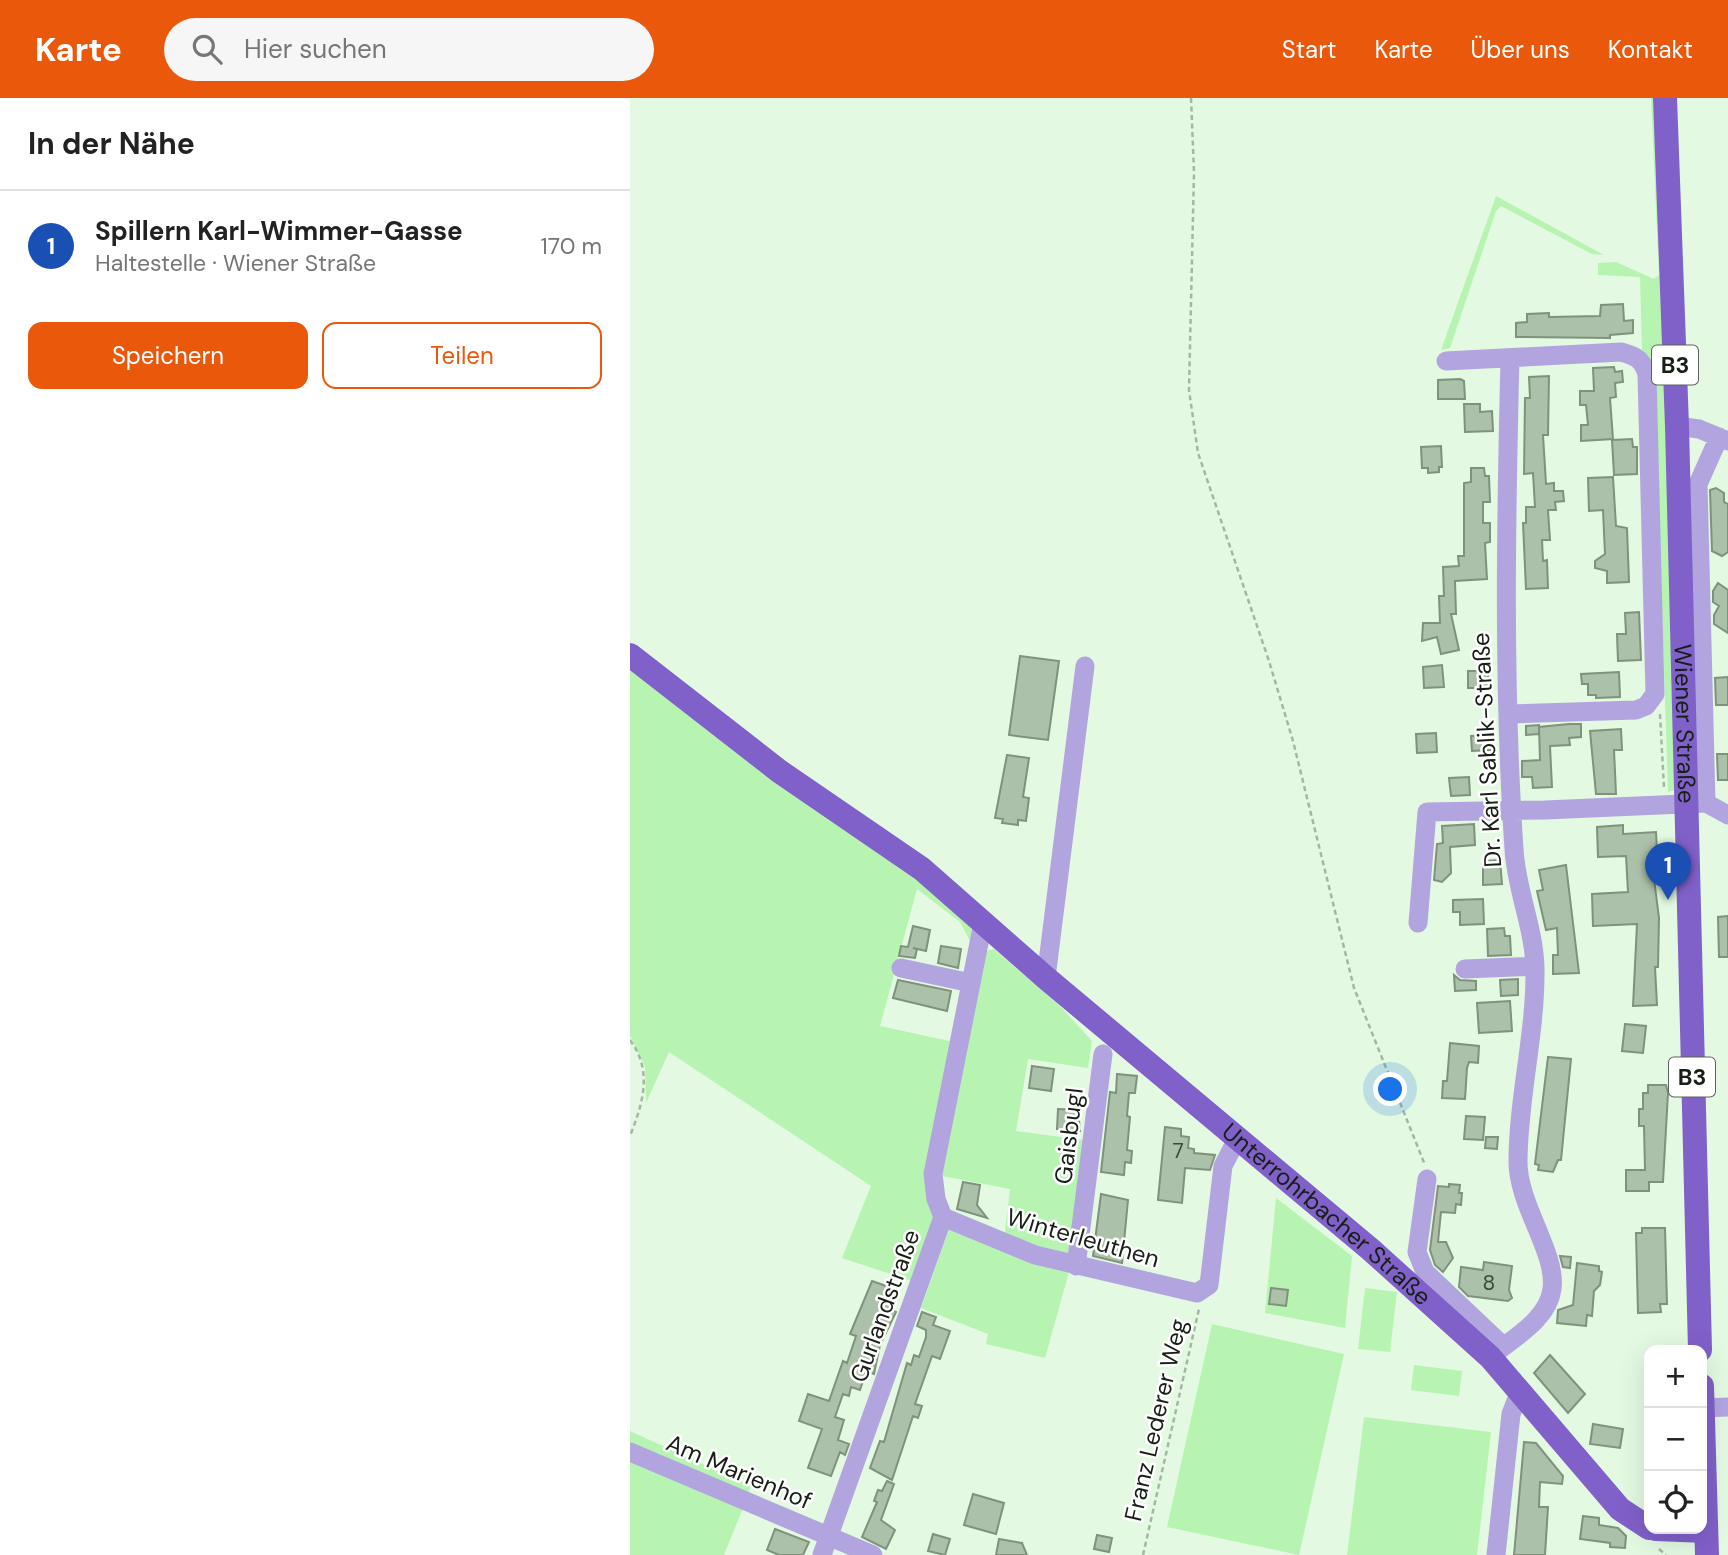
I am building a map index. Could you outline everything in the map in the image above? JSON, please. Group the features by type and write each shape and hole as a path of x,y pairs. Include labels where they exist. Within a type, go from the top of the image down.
{"main road":[{"name":"Wiener Straße","path":"1665,98 1678,426 1700,1345"},
{"name":"Unterrohrbacher Straße","path":"630,655 779,771 913,862 1237,1139 1496,1352 1524,1393 1620,1509 1644,1525"},
{"path":"1674,1534 1707,1543 1705,1471"}],"street":[{"name":"Wiener Straße","path":"1508,714 1636,710 1653,698 1657,687 1647,374 1644,363 1636,356 1621,352 1510,358"},
{"path":"1446,361 1510,358"},
{"name":"Dr. Karl Sablik-Straße","path":"1496,1352 1540,1317 1552,1285 1548,1262 1522,1197 1518,1164 1535,966 1515,862 1508,714 1504,597 1510,358"},
{"path":"1678,426 1694,428 1724,439"},
{"name":"Wiener Straße","path":"1685,804 1698,484 1724,439"},
{"path":"1046,978 1085,666"},
{"path":"1418,923 1427,811 1685,804 1728,815"},
{"name":"Gurlandstraße","path":"825,1546 943,1217 936,1199 933,1174 983,923"},
{"path":"1465,969 1535,966"},
{"path":"901,968 971,983"},
{"name":"Gaisbugl","path":"1076,1266 1103,1054"},
{"path":"1206,1288 1223,1166 1237,1139"},
{"path":"1427,1179 1417,1252 1420,1264 1496,1352"},
{"name":"Winterleuthen","path":"943,1217 1018,1250 1076,1266 1190,1293 1206,1288"},
{"path":"1496,1555 1511,1414 1516,1401 1524,1393"},
{"path":"1707,1408 1728,1408"},
{"name":"Am Marienhof","path":"630,1452 825,1546 873,1555"}],"path":[{"path":"1191,98 1194,172 1189,390 1198,453 1289,727 1353,988 1376,1050 1417,1144 1427,1179"},
{"path":"1653,698 1659,701 1685,804"},
{"path":"630,1040 642,1061 645,1086 630,1136"},
{"name":"Franz Lederer Weg","path":"1143,1555 1206,1288"}],"green space":[{"path":"1651,98 1657,98 1675,790 1668,792 1654,367 1642,350 1640,277 1598,275 1598,263 1616,262 1654,279 1659,275"},
{"path":"1496,196 1604,255 1592,254 1501,206 1496,211 1450,348 1441,350"},
{"path":"630,662 898,859 975,929 970,941 960,922 917,889 880,1026 954,1042 935,1220 912,1281 842,1258 871,1186 669,1052 646,1103 645,1067 630,1035"},
{"path":"994,949 1060,1006 1092,1041 1088,1068 1028,1059 1016,1131 1084,1140 1069,1254 1004,1239 1010,1189 942,1176 986,951"},
{"path":"1276,1198 1352,1256 1345,1328 1265,1313"},
{"path":"949,1228 1069,1272 1045,1358 986,1344 988,1334 921,1308"},
{"path":"1365,1288 1397,1292 1390,1352 1358,1349"},
{"path":"1212,1324 1344,1354 1299,1555 1167,1527"},
{"path":"1414,1365 1462,1371 1459,1396 1411,1390"},
{"path":"1364,1417 1491,1432 1477,1555 1347,1555"},
{"path":"630,1431 751,1486 746,1499 630,1448"},
{"path":"630,1458 743,1508 724,1555 630,1555"}],"building":[{"path":"1623,304 1624,321 1633,320 1633,333 1610,335 1610,338 1516,337 1516,323 1527,322 1527,314 1549,313 1549,317 1600,316 1601,305"},
{"path":"1614,367 1615,372 1622,371 1623,382 1615,383 1616,397 1610,398 1613,439 1581,441 1581,425 1588,425 1586,405 1580,405 1580,391 1594,391 1593,368"},
{"path":"1549,376 1548,435 1543,435 1546,484 1554,483 1554,491 1563,491 1564,501 1555,502 1556,510 1548,510 1550,540 1542,540 1543,561 1547,560 1548,588 1526,589 1523,523 1526,523 1526,507 1535,507 1533,473 1524,474 1525,398 1530,398 1529,377"},
{"path":"1438,380 1464,381 1465,399 1438,399"},
{"path":"1464,404 1480,404 1480,412 1492,411 1493,431 1465,432"},
{"path":"1632,439 1633,447 1637,447 1637,474 1614,475 1612,440"},
{"path":"1441,446 1442,467 1439,467 1439,472 1428,473 1428,468 1422,468 1421,447"},
{"path":"1471,468 1484,468 1485,476 1489,476 1490,502 1483,502 1483,523 1490,523 1490,542 1485,543 1487,579 1455,581 1456,614 1451,614 1459,650 1441,654 1437,637 1422,641 1423,623 1440,623 1439,596 1444,596 1443,567 1459,566 1458,556 1464,556 1464,483 1471,482"},
{"path":"1613,477 1616,526 1627,528 1629,582 1607,583 1607,571 1595,568 1595,561 1605,554 1603,510 1589,511 1588,478"},
{"path":"1716,488 1724,493 1724,502 1728,504 1728,552 1722,556 1712,551 1710,490"},
{"path":"1718,583 1728,590 1728,633 1714,624 1714,615 1719,606 1713,602 1713,591"},
{"path":"1639,612 1641,660 1618,661 1617,634 1626,634 1625,613"},
{"path":"1020,656 1059,661 1048,740 1009,735"},
{"path":"1442,665 1444,687 1424,688 1423,667"},
{"path":"1468,671 1488,671 1488,688 1468,688"},
{"path":"1619,672 1620,697 1596,698 1596,695 1588,695 1588,684 1582,684 1581,674"},
{"path":"1728,677 1728,705 1716,705 1715,678"},
{"path":"1581,724 1581,737 1569,738 1570,745 1550,746 1552,787 1533,788 1532,777 1522,777 1522,761 1540,760 1539,727"},
{"path":"1539,725 1539,734 1526,735 1526,726"},
{"path":"1621,729 1622,750 1614,750 1616,794 1596,794 1590,731"},
{"path":"1436,733 1437,752 1417,753 1416,734"},
{"path":"1490,735 1491,750 1472,751 1471,736"},
{"path":"1717,754 1728,754 1728,780 1718,780"},
{"path":"1007,755 1029,758 1023,797 1029,798 1026,821 1018,820 1018,825 1002,823 1003,819 995,818"},
{"path":"1469,777 1470,795 1451,796 1449,778"},
{"path":"1474,824 1475,845 1450,847 1451,873 1442,882 1434,880 1437,844 1443,843 1442,826"},
{"path":"1623,825 1623,834 1656,832 1658,870 1653,871 1659,918 1658,967 1655,967 1657,1005 1633,1006 1637,924 1593,926 1592,894 1628,892 1626,856 1598,857 1597,827"},
{"path":"1500,860 1502,884 1483,885 1483,861"},
{"path":"1566,865 1579,973 1553,974 1553,955 1558,955 1557,928 1546,930 1537,891 1543,890 1539,870"},
{"path":"1483,899 1484,924 1460,925 1460,912 1453,912 1453,900"},
{"path":"1728,916 1728,957 1719,957 1718,917"},
{"path":"913,926 930,930 926,951 913,948 917,949 915,958 899,956 901,946 908,947"},
{"path":"1504,928 1505,936 1510,936 1511,955 1488,956 1487,929"},
{"path":"941,946 961,949 958,968 938,963"},
{"path":"1454,975 1460,980 1476,981 1476,990 1455,991"},
{"path":"1518,979 1518,995 1501,996 1500,980"},
{"path":"898,980 951,991 947,1011 893,998"},
{"path":"1510,1001 1512,1031 1479,1033 1477,1003"},
{"path":"1625,1024 1646,1026 1643,1053 1622,1051"},
{"path":"1450,1043 1479,1046 1478,1063 1469,1062 1467,1068 1465,1099 1442,1098 1443,1081 1447,1081"},
{"path":"1548,1057 1571,1059 1561,1160 1558,1160 1553,1172 1538,1170 1539,1165 1535,1164"},
{"path":"1032,1066 1054,1069 1051,1091 1029,1088"},
{"path":"1117,1074 1137,1076 1135,1093 1129,1093 1127,1150 1132,1151 1131,1163 1125,1162 1124,1175 1101,1172 1110,1092 1116,1093"},
{"path":"1648,1085 1666,1085 1668,1093 1663,1182 1649,1182 1649,1191 1626,1191 1626,1170 1645,1170 1644,1126 1639,1126 1639,1109 1643,1109 1643,1093 1648,1093"},
{"path":"1058,1109 1078,1110 1080,1131 1057,1129"},
{"path":"1466,1116 1485,1117 1483,1140 1464,1139"},
{"path":"1165,1127 1181,1129 1181,1136 1189,1137 1188,1148 1194,1149 1194,1153 1215,1155 1210,1170 1185,1168 1182,1203 1158,1200"},
{"path":"1486,1137 1498,1137 1497,1149 1485,1148"},
{"path":"963,1182 980,1185 977,1205 987,1218 957,1209"},
{"path":"1449,1184 1460,1185 1459,1193 1462,1193 1461,1205 1456,1204 1455,1213 1441,1212 1438,1242 1446,1242 1453,1258 1443,1272 1435,1265 1430,1250 1438,1186 1449,1187"},
{"path":"1101,1194 1128,1200 1122,1263 1093,1256"},
{"path":"1642,1228 1665,1228 1667,1304 1660,1304 1661,1312 1638,1313 1636,1233 1642,1233"},
{"path":"1560,1256 1571,1257 1570,1268 1563,1267"},
{"path":"1484,1262 1512,1266 1509,1290 1512,1298 1508,1301 1468,1296 1459,1287 1461,1267 1483,1270"},
{"path":"1577,1263 1599,1266 1599,1271 1602,1272 1600,1285 1594,1291 1592,1316 1587,1315 1586,1326 1557,1323 1558,1310 1573,1305"},
{"path":"872,1281 889,1287 888,1291 894,1293 889,1309 896,1312 880,1345 874,1374 866,1372 860,1390 851,1387 849,1396 843,1394 835,1417 844,1420 838,1440 849,1444 845,1455 840,1452 831,1476 808,1468 822,1429 799,1421 808,1394 829,1401 843,1361 847,1363 856,1336 850,1334"},
{"path":"1271,1288 1288,1290 1286,1306 1269,1304"},
{"path":"922,1312 936,1317 933,1325 950,1331 940,1359 932,1356 915,1404 922,1406 918,1418 913,1416 892,1480 870,1468 880,1441 884,1442 907,1363 911,1365 914,1355 919,1357 926,1337 926,1330 917,1326"},
{"path":"1550,1355 1585,1394 1568,1413 1534,1373"},
{"path":"1593,1424 1623,1429 1620,1448 1590,1444"},
{"path":"1524,1442 1536,1443 1563,1476 1562,1484 1540,1482 1539,1507 1548,1507 1545,1555 1514,1555"},
{"path":"887,1481 894,1484 881,1520 895,1530 886,1549 862,1537 877,1502 874,1501 878,1490 882,1491"},
{"path":"973,1494 1004,1503 996,1534 964,1525"},
{"path":"1583,1516 1599,1518 1599,1525 1618,1528 1626,1536 1625,1548 1580,1539"},
{"path":"775,1529 809,1542 803,1555 779,1555 767,1550"},
{"path":"933,1534 950,1539 945,1555 928,1551"},
{"path":"1097,1535 1112,1538 1109,1552 1094,1549"},
{"path":"999,1539 1022,1543 1027,1555 996,1555"}],"place":[{"name":"Spillern Karl-Wimmer-Gasse","path":"1668,900"}]}
